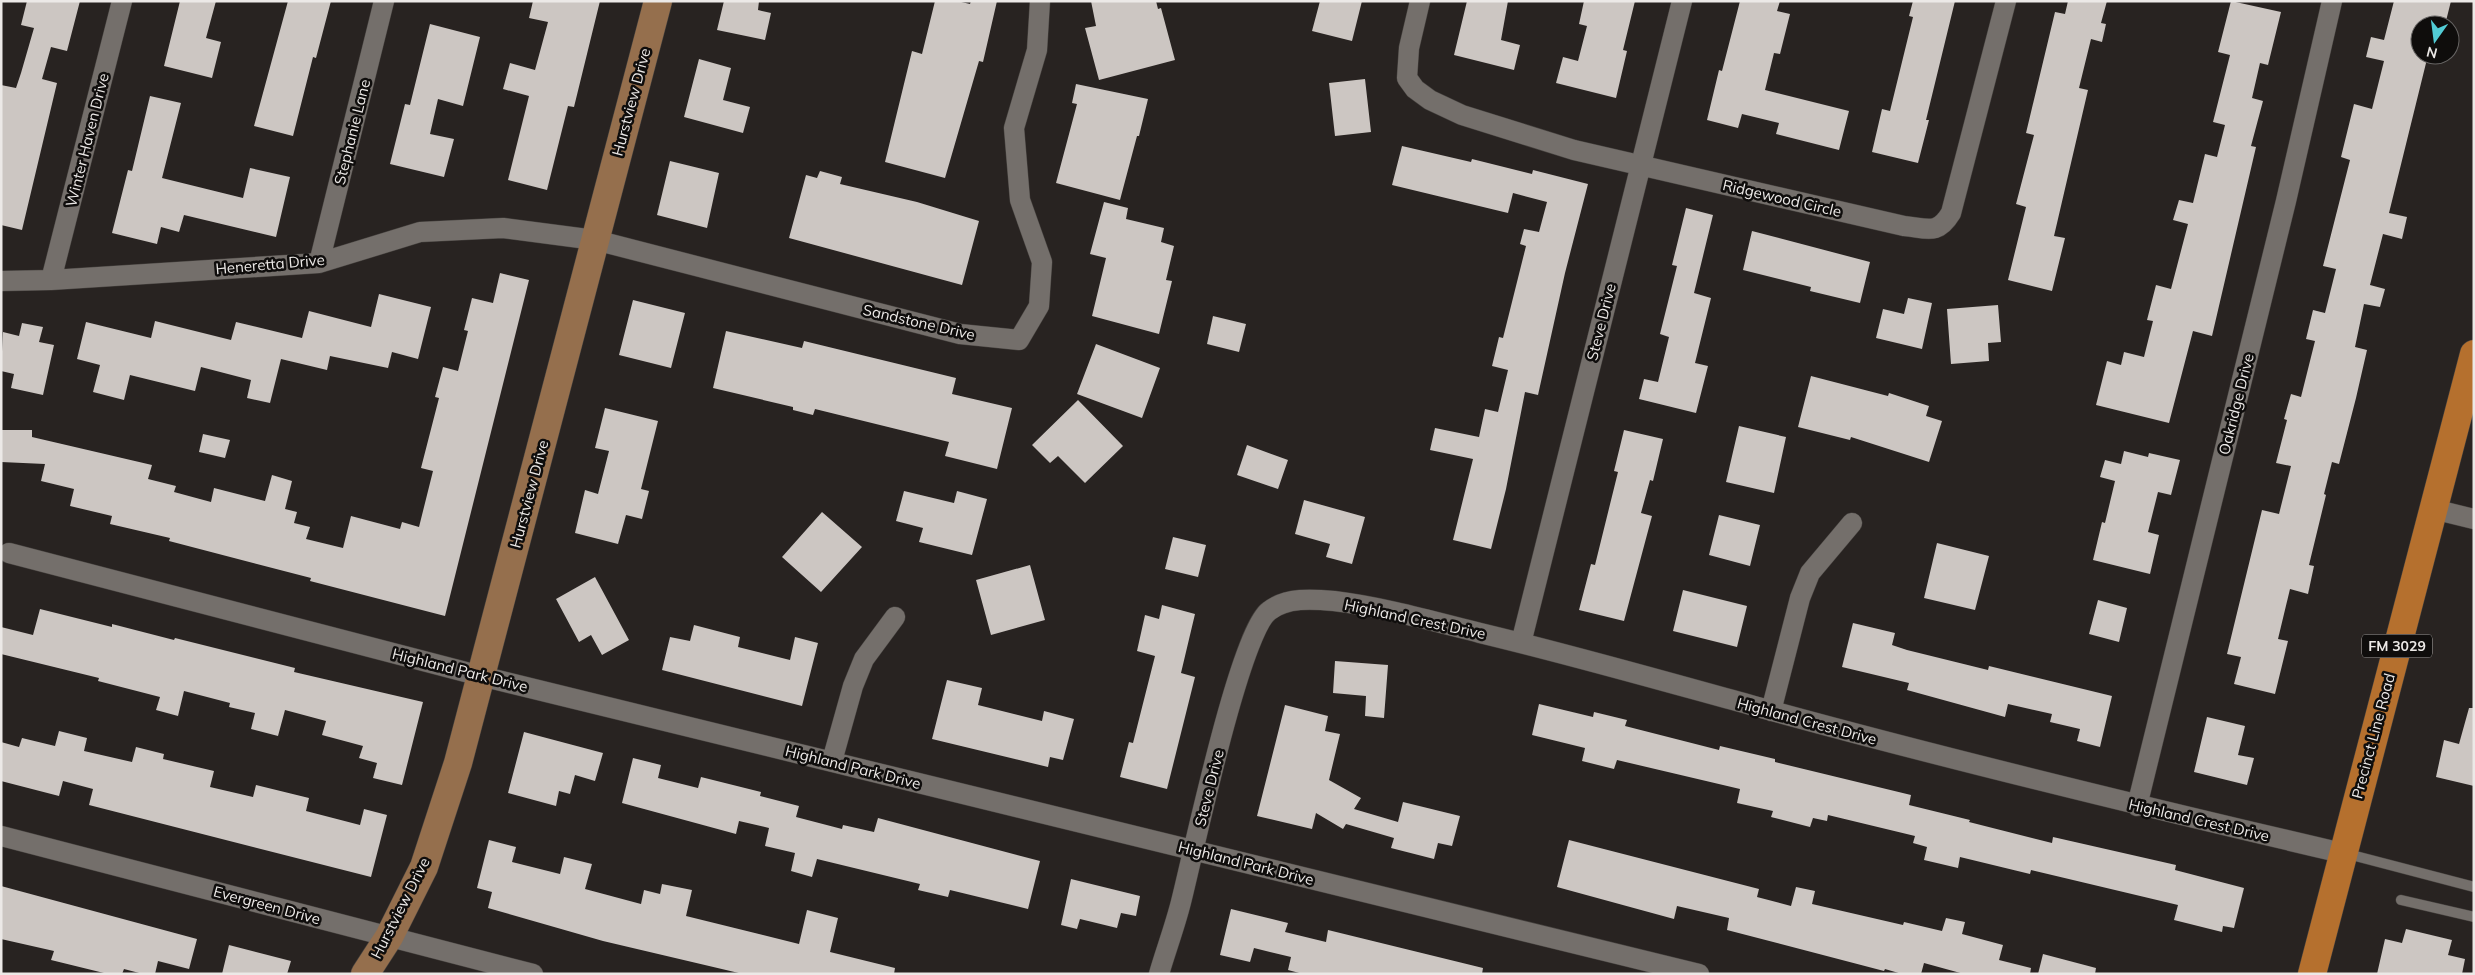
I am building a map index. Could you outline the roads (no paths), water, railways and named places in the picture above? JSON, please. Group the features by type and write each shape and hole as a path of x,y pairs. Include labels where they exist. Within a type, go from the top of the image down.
{"main road":[{"name":"Precinct Line Road","path":"2312,974 2342,853 2474,354"}],"street":[{"name":"Winter Haven Drive","path":"52,280 122,1"},
{"name":"Stephanie Lane","path":"319,263 384,1"},
{"name":"Hurstview Drive","path":"365,974 390,937 424,868 458,763 658,1"},
{"name":"Sandstone Drive","path":"595,240 960,334 1019,340 1039,306 1042,262 1020,200 1014,128 1037,50 1040,1"},
{"name":"Ridgewood Circle","path":"1420,1 1408,48 1407,78 1415,90 1430,100 1462,115 1574,150 1639,166 1904,226 1935,230 1943,226 1951,213 2006,1"},
{"name":"Steve Drive","path":"1521,642 1639,166 1682,1"},
{"name":"Oakridge Drive","path":"2137,806 2286,201 2332,1"},
{"name":"Heneretta Drive","path":"1,281 52,280 319,263 420,232 503,228 595,240"},
{"path":"2433,509 2474,519"},
{"path":"1771,711 1800,598 1810,573 1852,523"},
{"name":"Highland Park Drive","path":"9,553 481,676 1699,974"},
{"name":"Highland Crest Drive","path":"1272,608 1286,602 1306,600 1334,601 1415,617 1521,642 1771,711 2137,806 2342,853"},
{"name":"Steve Drive","path":"1159,974 1180,907 1227,718 1254,631 1261,617 1272,608"},
{"path":"832,761 853,686 864,659 895,618"},
{"name":"Evergreen Drive","path":"1,836 533,974"}],"lane":[{"path":"2342,853 2474,887"},
{"path":"2400,900 2474,917"}]}
